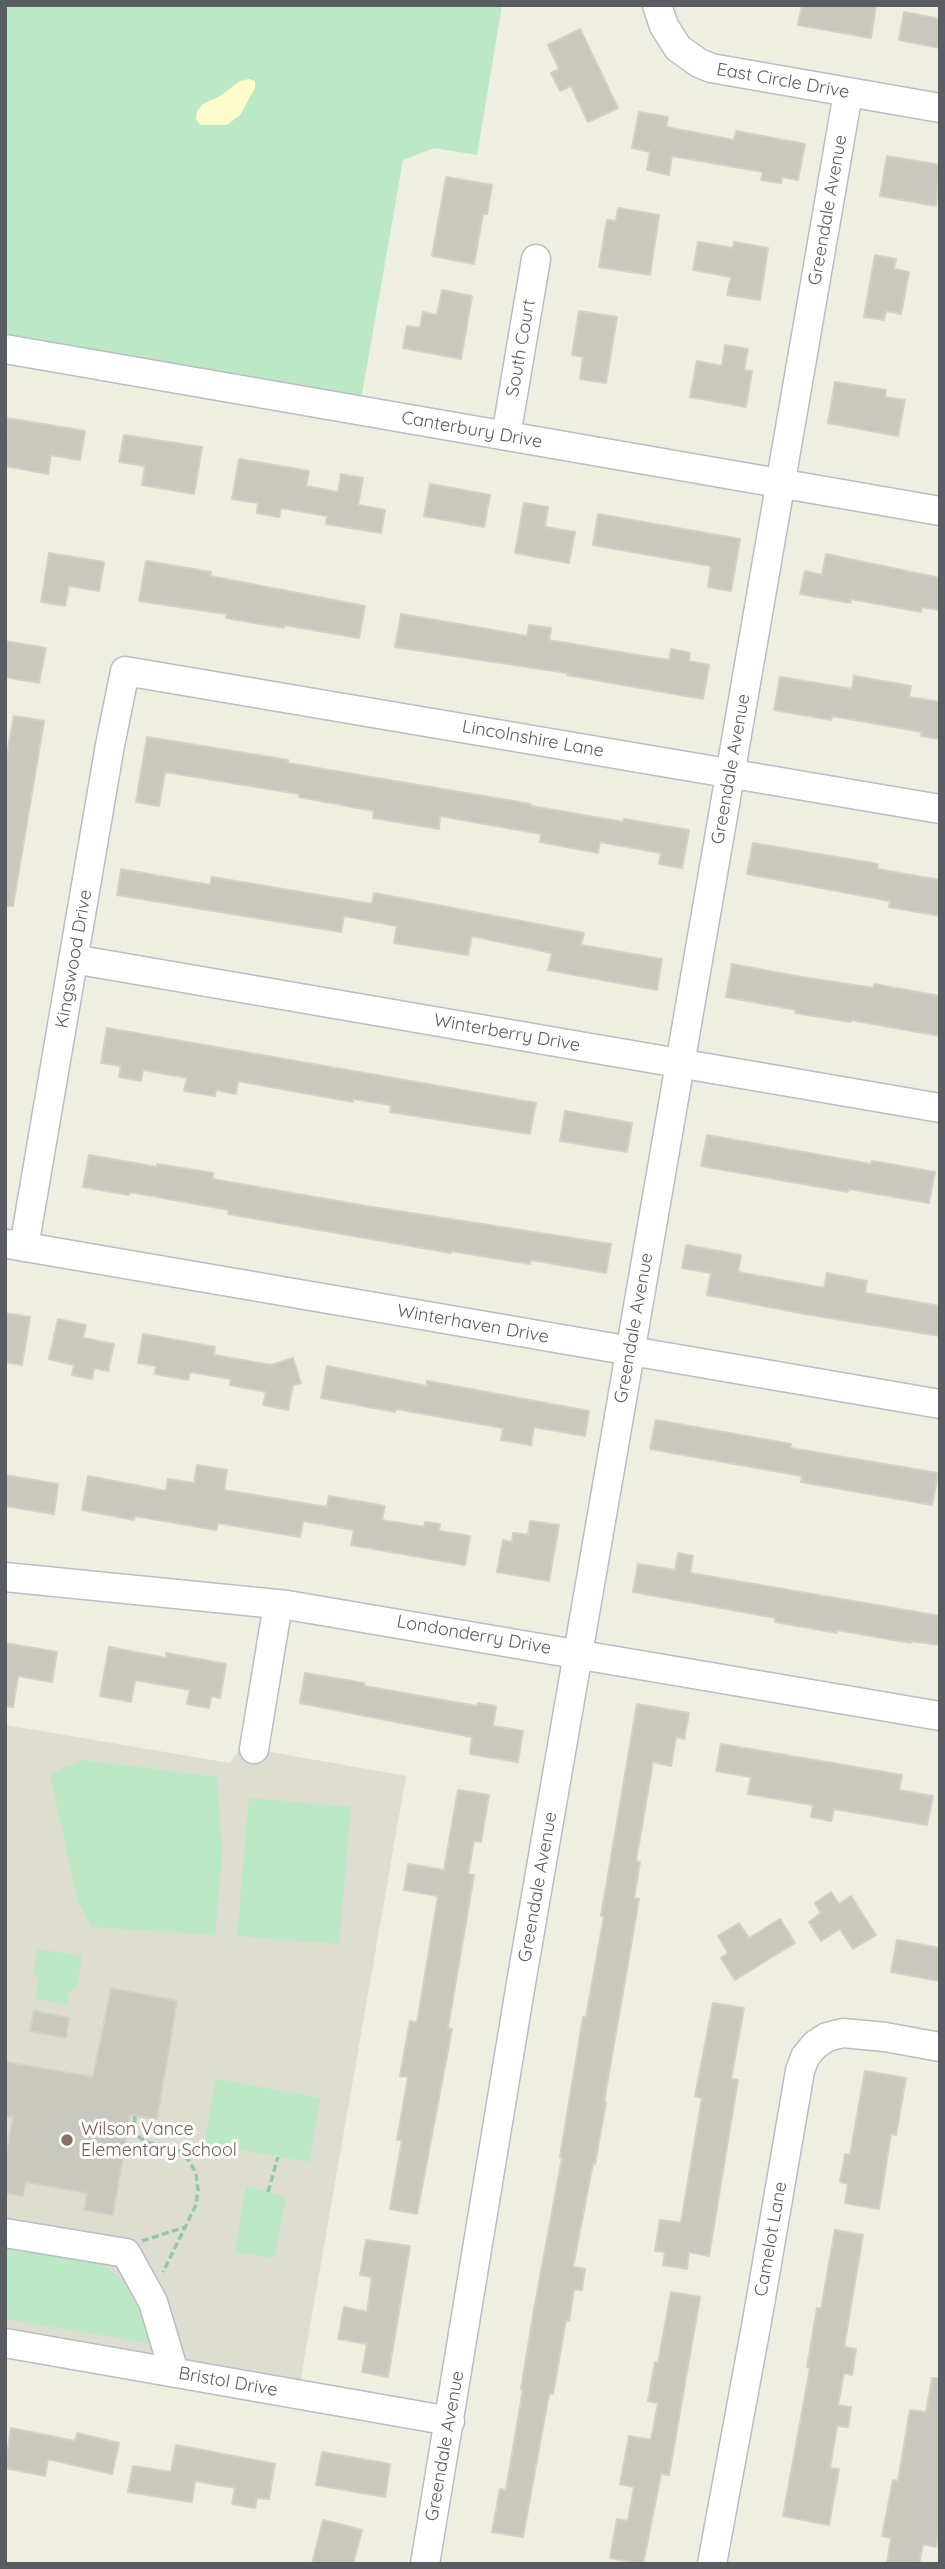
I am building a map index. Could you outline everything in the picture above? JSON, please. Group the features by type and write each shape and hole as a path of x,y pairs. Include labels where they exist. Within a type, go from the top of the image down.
{"street":[{"name":"East Circle Drive","path":"657,5 670,37 678,48 699,63 724,72 940,108"},
{"name":"Greendale Avenue","path":"425,2564 521,1983 848,93"},
{"name":"South Court","path":"506,436 536,259"},
{"name":"Canterbury Drive","path":"5,349 940,510"},
{"name":"Lincolnshire Lane","path":"125,671 940,809"},
{"name":"Kingswood Drive","path":"15,1245 74,959 125,671"},
{"name":"Winterberry Drive","path":"74,959 940,1108"},
{"name":"Winterhaven Drive","path":"15,1245 940,1404"},
{"name":"Londonderry Drive","path":"5,1577 278,1604 940,1716"},
{"path":"254,1749 278,1604"},
{"name":"Camelot Lane","path":"712,2564 800,2071 805,2057 815,2045 827,2037 842,2033 885,2037 940,2047"},
{"path":"5,2233 126,2253 150,2297 174,2372"},
{"name":"Bristol Drive","path":"5,2343 450,2421"}],"path":[{"path":"135,2116 134,2127 140,2138 150,2143 172,2146 187,2158 196,2173 198,2190 196,2205 187,2226 150,2297"},
{"path":"187,2158 204,2143"},
{"path":"268,2192 278,2157"},
{"path":"126,2253 144,2239 187,2226"}],"shaded area":[{"path":"5,5 502,5 477,155 434,148 403,160 359,411 5,349"},
{"path":"5,1725 230,1763 240,1749 254,1749 406,1776 298,2395 5,2343"},
{"path":"82,1760 217,1777 222,1851 215,1935 92,1927 78,1902 50,1774"},
{"path":"249,1798 351,1807 339,1944 237,1936"},
{"path":"37,1949 82,1956 77,1986 69,1992 67,2004 35,1999 39,1976 34,1975"},
{"path":"216,2079 320,2098 309,2162 204,2143"},
{"path":"246,2186 286,2197 274,2258 235,2252"},
{"path":"5,2248 98,2261 129,2284 139,2308 146,2309 155,2344 5,2319"}],"sand":[{"path":"240,81 255,81 255,88 240,115 227,125 200,125 196,119 197,111 203,104 220,96"}],"building":[{"path":"802,5 876,5 871,38 798,25"},
{"path":"904,12 940,19 940,48 899,40"},
{"path":"580,29 618,108 588,122 571,86 560,91 551,73 559,69 548,45"},
{"path":"639,112 668,117 666,127 734,140 736,131 805,144 798,180 782,177 781,183 761,180 763,172 672,156 669,175 647,170 650,152 632,148"},
{"path":"887,156 940,165 936,206 880,196"},
{"path":"446,177 492,185 487,214 483,214 474,264 432,256"},
{"path":"618,208 659,215 650,275 599,267 607,220 616,221"},
{"path":"698,242 733,248 734,242 768,248 760,300 727,295 731,277 693,270"},
{"path":"875,255 896,259 894,269 909,272 901,314 886,311 884,320 864,317"},
{"path":"442,290 472,296 461,359 403,348 407,326 420,328 423,312 437,315"},
{"path":"579,311 617,317 606,383 580,379 583,357 572,355"},
{"path":"725,345 748,349 744,370 752,371 746,407 690,397 697,361 722,366"},
{"path":"835,382 886,390 885,397 905,400 898,436 828,423"},
{"path":"7,418 85,431 80,460 51,455 48,474 5,466"},
{"path":"124,435 202,447 194,494 142,485 145,466 119,462"},
{"path":"239,459 309,471 306,486 338,492 341,474 363,478 358,505 385,510 381,533 326,524 327,516 281,508 279,517 257,513 258,503 232,499"},
{"path":"430,484 490,495 484,527 424,516"},
{"path":"524,503 548,507 545,527 575,532 569,563 515,553"},
{"path":"598,514 740,539 731,591 708,587 711,566 593,545"},
{"path":"49,553 104,562 99,591 69,586 65,606 41,602"},
{"path":"826,554 940,578 940,610 922,607 921,612 851,599 851,603 800,594 805,571 822,575"},
{"path":"146,561 211,572 210,576 365,606 359,638 284,625 284,628 226,618 226,614 139,601"},
{"path":"401,614 527,636 529,625 551,628 549,640 669,660 671,649 690,653 689,661 709,665 703,699 567,673 395,647"},
{"path":"5,641 46,648 39,683 5,677"},
{"path":"854,676 911,686 909,697 940,702 940,739 921,736 922,732 832,716 831,720 774,710 780,677 852,689"},
{"path":"14,716 44,721 13,906 5,906 5,765"},
{"path":"147,737 288,760 288,763 623,822 624,819 689,830 682,868 659,864 661,853 600,842 598,853 540,842 541,834 440,816 439,829 373,818 374,811 299,797 299,794 165,772 159,806 136,802"},
{"path":"753,843 878,864 877,869 940,880 940,916 889,907 890,901 747,874"},
{"path":"121,869 210,885 212,877 372,904 374,893 584,933 581,945 662,959 657,990 548,970 552,953 472,936 468,955 394,943 397,926 344,916 341,932 117,895"},
{"path":"732,964 801,977 874,988 874,984 940,996 940,1036 795,1013 796,1010 726,997"},
{"path":"107,1028 536,1103 530,1134 390,1112 391,1105 353,1099 353,1102 238,1081 236,1094 216,1090 215,1096 184,1091 187,1078 143,1070 141,1081 119,1077 121,1066 101,1063"},
{"path":"565,1111 632,1123 627,1152 560,1141"},
{"path":"707,1135 871,1164 872,1161 935,1172 929,1203 849,1189 848,1192 701,1166"},
{"path":"89,1155 157,1167 157,1164 213,1173 212,1179 372,1207 611,1244 606,1273 531,1260 530,1264 451,1253 228,1214 229,1210 130,1192 129,1195 83,1187"},
{"path":"686,1245 741,1255 738,1272 824,1288 827,1273 867,1281 865,1293 940,1306 940,1336 707,1295 711,1273 682,1268"},
{"path":"5,1313 30,1317 22,1365 5,1362"},
{"path":"58,1319 86,1325 83,1338 114,1344 108,1371 94,1368 92,1379 72,1375 74,1365 49,1359"},
{"path":"143,1334 215,1347 214,1355 271,1365 293,1358 301,1383 293,1385 288,1410 263,1405 266,1392 230,1385 231,1379 190,1372 188,1380 155,1374 156,1366 138,1363"},
{"path":"327,1366 427,1386 427,1381 589,1411 585,1436 534,1427 531,1445 501,1440 503,1428 321,1398"},
{"path":"656,1420 791,1444 790,1448 938,1473 932,1505 801,1482 802,1476 650,1449"},
{"path":"197,1465 227,1470 224,1490 327,1507 329,1496 385,1506 382,1520 424,1527 425,1522 440,1524 439,1531 470,1536 465,1565 351,1545 354,1530 303,1521 300,1537 218,1523 216,1530 135,1516 134,1520 82,1510 88,1476 166,1491 168,1479 194,1483"},
{"path":"5,1475 58,1484 54,1514 5,1506"},
{"path":"530,1521 559,1525 549,1581 497,1572 503,1540 512,1542 513,1533 528,1535"},
{"path":"678,1553 693,1556 690,1573 940,1616 940,1645 911,1643 837,1630 837,1633 775,1622 776,1618 633,1592 638,1564 675,1570"},
{"path":"5,1643 57,1652 52,1682 18,1676 13,1707 5,1706"},
{"path":"109,1647 166,1658 166,1653 226,1664 220,1698 211,1696 209,1708 187,1704 190,1690 135,1680 131,1702 100,1696"},
{"path":"305,1673 477,1706 478,1703 496,1706 493,1726 523,1731 518,1762 470,1754 472,1737 300,1703"},
{"path":"637,1704 689,1713 684,1739 676,1737 671,1766 653,1762 636,1861 640,1862 634,1898 639,1899 595,2164 593,2163 573,2267 585,2269 582,2290 574,2289 569,2321 566,2320 553,2394 549,2394 523,2537 492,2532 500,2489 506,2490 583,2017 586,2017 604,1916 601,1916"},
{"path":"721,1744 902,1775 899,1790 933,1796 927,1825 834,1809 831,1821 811,1817 813,1805 748,1794 751,1777 716,1771"},
{"path":"458,1790 489,1795 481,1842 474,1841 468,1874 474,1875 448,2028 452,2029 417,2214 390,2209 402,2140 397,2140 408,2077 400,2076 410,2021 417,2023 438,1896 404,1890 408,1864 444,1870"},
{"path":"831,1892 839,1904 851,1896 876,1935 853,1949 840,1929 821,1941 809,1922 821,1913 815,1903"},
{"path":"780,1919 795,1943 735,1980 721,1958 728,1953 718,1936 739,1923 749,1938"},
{"path":"897,1940 940,1948 940,1981 891,1972"},
{"name":"Wilson Vance Elementary School","path":"111,1988 177,2001 157,2119 130,2115 113,2215 84,2210 87,2193 26,2182 23,2196 5,2193 5,2161 13,2117 5,2116 5,2062 93,2077"},
{"path":"713,2003 744,2008 731,2079 738,2080 709,2256 689,2252 687,2269 663,2265 665,2252 655,2251 660,2220 681,2223 702,2098 695,2096"},
{"path":"34,2011 69,2018 66,2038 30,2031"},
{"path":"865,2071 906,2078 896,2135 891,2134 879,2209 845,2203 848,2184 840,2182 845,2154 850,2155"},
{"path":"835,2230 863,2235 844,2347 856,2349 852,2375 844,2373 838,2405 851,2407 848,2427 837,2426 830,2468 839,2469 829,2525 783,2516 810,2368 807,2367 817,2308 821,2309"},
{"path":"366,2240 410,2246 388,2377 362,2372 367,2344 338,2339 344,2307 367,2312 372,2277 360,2275"},
{"path":"671,2292 700,2297 669,2475 661,2474 643,2564 610,2558 617,2519 628,2521 634,2487 620,2484 629,2436 651,2440 658,2403 648,2401"},
{"path":"932,2378 940,2378 940,2526 936,2547 923,2544 919,2564 887,2564 891,2538 882,2536 893,2480 898,2481 910,2410 926,2412"},
{"path":"11,2428 75,2441 77,2433 119,2443 112,2474 48,2459 45,2476 5,2468"},
{"path":"176,2445 275,2464 269,2499 257,2498 255,2508 232,2504 235,2488 195,2481 192,2502 128,2492 133,2466 171,2472"},
{"path":"322,2452 390,2464 385,2497 316,2485"},
{"path":"323,2520 362,2530 353,2564 312,2564"}],"place":[{"name":"Wilson Vance Elementary School","path":"67,2140"}]}
